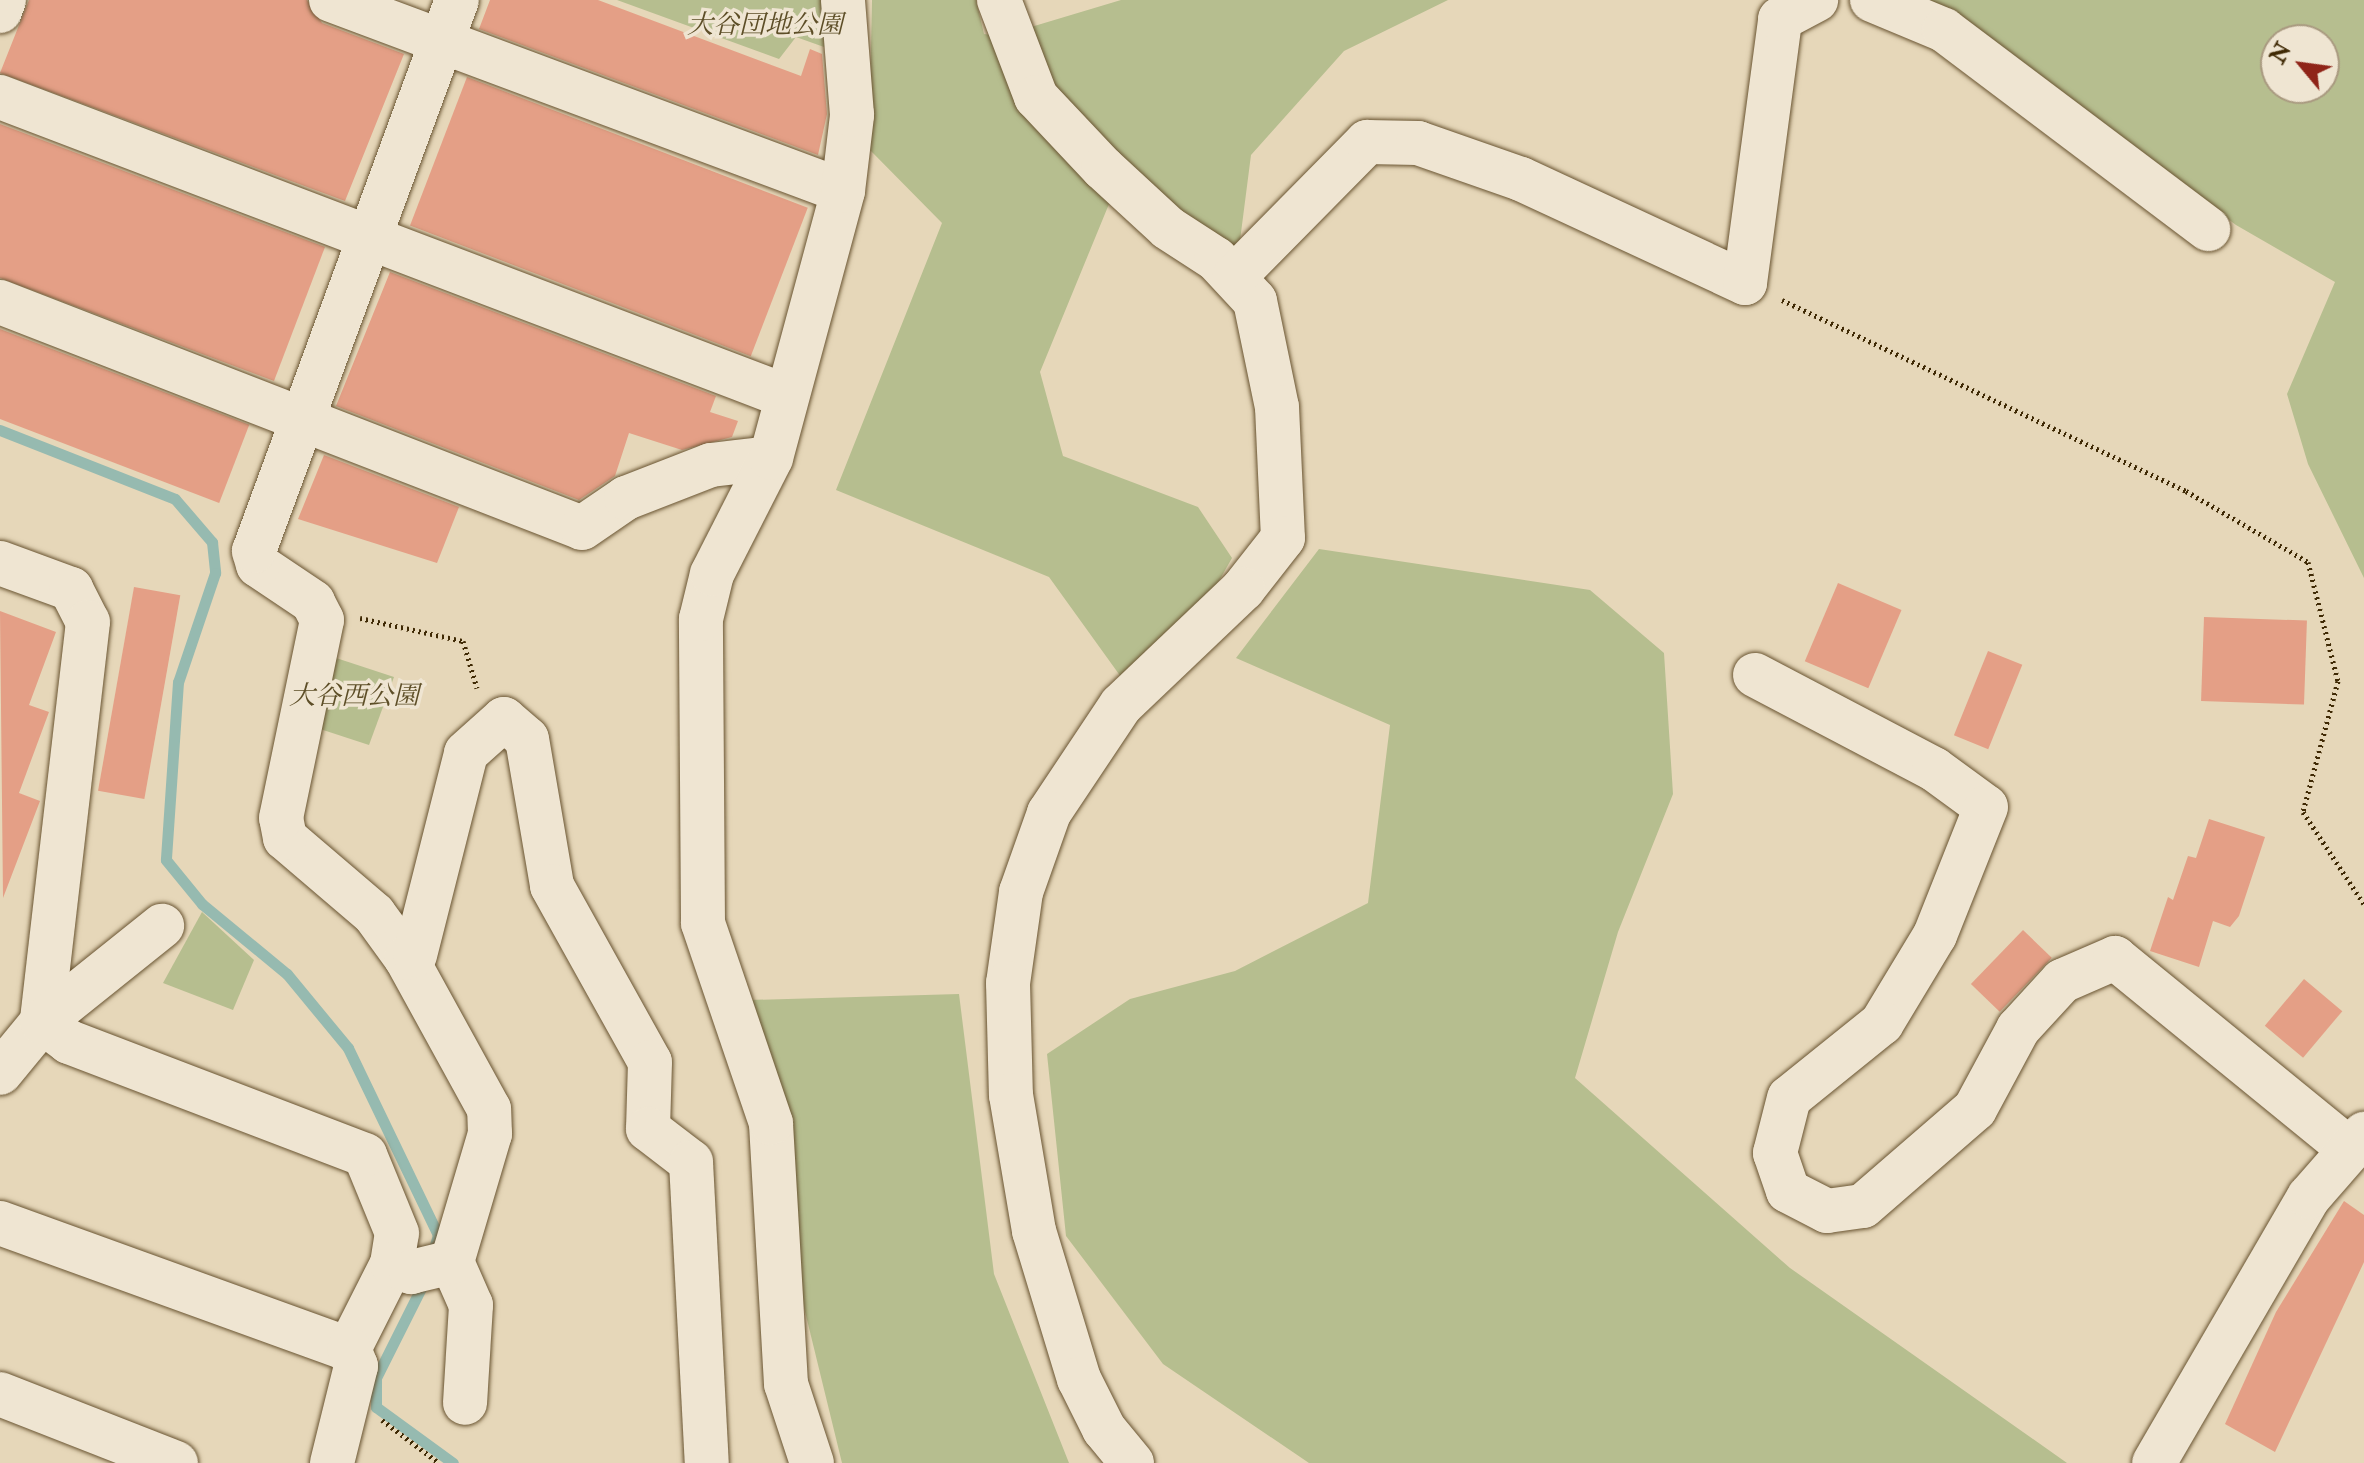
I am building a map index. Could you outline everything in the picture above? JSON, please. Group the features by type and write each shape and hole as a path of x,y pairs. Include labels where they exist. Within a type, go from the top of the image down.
{"street":[{"path":"0,11 4,0"},
{"path":"331,0 843,191"},
{"path":"349,1349 425,1266 470,1223 490,1134 489,1109 406,958 374,914 285,838 281,818 322,620 316,608 258,565 254,551 457,0"},
{"path":"812,1463 786,1384 771,1123 703,923 701,619 712,574 771,458 783,395 843,191 852,115 843,0"},
{"path":"999,0 1036,97 1168,228 1234,277 1255,301 1277,407 1283,538 1243,589 1121,705 1049,813 1021,892 1008,983 1011,1095 1034,1231 1079,1379 1104,1429 1132,1463"},
{"path":"1234,277 1367,142 1418,143 1521,179 1745,283 1780,19 1816,0"},
{"path":"1872,0 1944,30 2208,229"},
{"path":"0,97 368,240 783,395"},
{"path":"0,302 582,528 626,498 711,465 771,458"},
{"path":"0,563 71,589 88,622 42,1022"},
{"path":"1755,675 1934,769 1986,807 1935,935 1882,1023 1789,1098 1775,1153 1788,1191 1827,1211 1863,1206 1975,1109 2018,1029 2062,981 2115,958 2357,1142 2309,1197 2154,1463"},
{"path":"406,958 415,955 466,753 504,719 527,739 552,886 650,1062 648,1129 691,1162 707,1463"},
{"path":"0,1073 42,1022 162,926"},
{"path":"42,1022 69,1042 365,1155 397,1233 425,1266 471,1305 465,1403"},
{"path":"0,1223 349,1349 356,1366 332,1463"},
{"path":"0,1394 176,1463"}],"path":[{"path":"1745,283 2186,491 2308,562 2338,681 2303,812 2364,904"},
{"path":"316,608 463,641 488,733"},
{"path":"347,1393 439,1463"}],"green space":[{"name":"大谷団地公園","path":"617,0 836,0 838,52 796,37 779,59"},
{"path":"872,0 976,0 984,34 1001,36 1121,0 1448,0 1344,51 1251,155 1238,256 1109,204 1040,372 1063,456 1198,507 1232,558 1207,602 1121,677 1049,577 836,490 942,223 869,149"},
{"path":"1922,0 2364,0 2364,578 2308,464 2287,394 2335,282 2236,225 1950,9"},
{"path":"1319,549 1590,590 1664,653 1673,794 1618,932 1575,1078 1790,1268 2067,1463 1309,1463 1163,1364 1066,1236 1047,1054 1130,999 1235,971 1368,903 1390,725 1236,658"},
{"name":"大谷西公園","path":"330,656 394,677 369,745 317,728"},
{"path":"202,912 254,960 233,1010 163,983"},
{"path":"959,994 994,1274 1069,1463 842,1463 800,1291 749,1000"}],"building":[{"path":"29,0 307,0 322,23 404,54 345,201 0,73"},
{"path":"490,0 598,0 801,76 810,49 822,54 827,114 818,155 479,29"},
{"path":"467,77 808,208 751,356 410,225"},
{"path":"0,124 325,247 274,381 0,278"},
{"path":"390,272 716,396 710,412 738,421 732,437 682,450 629,433 615,476 579,500 336,406"},
{"path":"0,329 249,425 219,503 0,419"},
{"path":"324,455 459,507 437,563 298,519"},
{"path":"1838,583 1902,610 1868,688 1805,661"},
{"path":"134,587 180,595 144,799 98,791"},
{"path":"0,611 56,632 29,705 49,712 19,793 40,801 3,898"},
{"path":"2204,617 2307,621 2304,705 2201,701"},
{"path":"1988,651 2022,665 1988,749 1954,735"},
{"path":"2209,819 2265,837 2239,916 2230,927 2213,921 2199,967 2150,951 2168,897 2173,900 2188,856 2196,858"},
{"path":"2023,930 2052,958 2000,1012 1971,984"},
{"path":"2304,979 2342,1011 2303,1058 2265,1026"},
{"path":"2344,1201 2364,1215 2364,1262 2275,1452 2225,1424 2276,1312"}],"waterway":[{"path":"0,430 175,499 212,542 215,573 178,682 166,860 202,904 287,974 348,1048 438,1235 434,1248"},
{"path":"425,1280 376,1378 376,1407 453,1463"}]}
